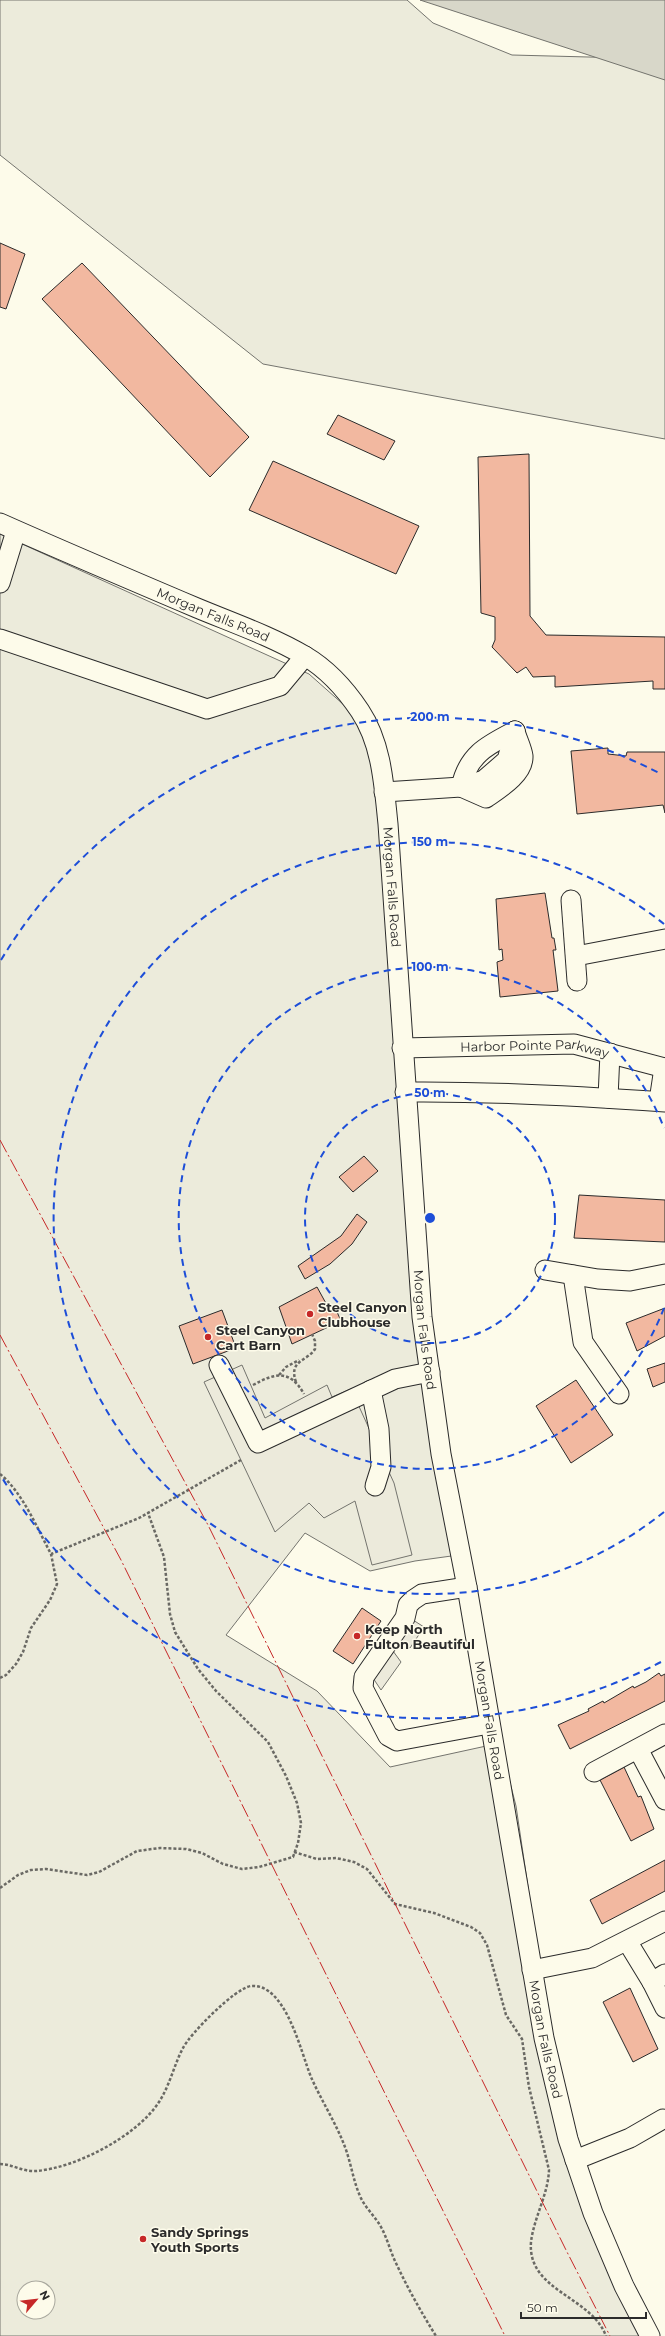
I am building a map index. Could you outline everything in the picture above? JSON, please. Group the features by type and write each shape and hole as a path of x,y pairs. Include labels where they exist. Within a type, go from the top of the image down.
{"street":[{"path":"0,583 8,527"},
{"name":"Morgan Falls Road","path":"8,527 257,633 305,656 325,671 344,690 361,712 372,734 380,761 384,792 421,1309 441,1454 467,1587 489,1724 544,2038 568,2139 593,2214 617,2271 650,2336"},
{"path":"0,639 207,709 280,686 305,656"},
{"path":"384,792 461,787 486,798 508,784 522,763 523,755 515,731 485,746 465,771 461,787"},
{"path":"571,900 577,981"},
{"path":"576,956 665,939"},
{"name":"Harbor Pointe Parkway","path":"402,1048 574,1044 610,1052 664,1068"},
{"path":"608,1098 610,1052"},
{"path":"405,1092 486,1091 662,1102 664,1068"},
{"path":"545,1270 598,1279 630,1281 665,1274"},
{"path":"573,1275 583,1342 619,1394"},
{"path":"219,1365 258,1443 395,1378 430,1372"},
{"path":"371,1390 379,1429 381,1467 375,1486"},
{"path":"467,1587 422,1594 413,1600 408,1605 405,1618 364,1677 363,1688 388,1736 397,1741 489,1724"},
{"path":"594,1772 665,1734"},
{"path":"638,1749 665,1800"},
{"path":"532,1970 592,1958 665,1921"},
{"path":"628,1941 658,1978 665,2008"},
{"path":"575,2160 630,2138 663,2119"}],"path":[{"path":"253,1385 278,1375 286,1367 315,1349 315,1341 312,1334"},
{"path":"299,1360 295,1372 296,1382 304,1394"},
{"path":"278,1375 296,1382"},
{"path":"51,1554 148,1513 241,1460"},
{"path":"0,1474 7,1480 23,1503 51,1554 57,1584 50,1600 31,1628 23,1652 16,1664 6,1675 0,1678"},
{"path":"0,1888 18,1875 31,1870 46,1869 87,1875 99,1872 136,1851 160,1848 186,1849 202,1853 223,1864 242,1869 259,1867 293,1857 298,1843 301,1823 297,1803 286,1776 268,1742 216,1691 198,1669 175,1632 170,1614 164,1557 148,1513"},
{"path":"294,1852 312,1858 336,1858 354,1862 367,1869 395,1904 434,1913 471,1927 480,1933 487,1945 506,2015 522,2039 528,2087 549,2170 549,2182 531,2242 533,2258 538,2272 547,2282 593,2316 604,2329 606,2336"},
{"path":"0,2164 34,2171 47,2169 71,2163 109,2146 149,2115 168,2086 184,2046 219,2007 236,1993 251,1986 265,1989 276,1999 288,2016 300,2040 311,2076 346,2148 361,2198 381,2228 410,2292 436,2336"}],"shaded area":[{"path":"0,0 407,0 433,23 512,55 665,59 665,439 263,364 0,155"},
{"path":"420,0 665,0 665,80"},
{"path":"0,534 309,674 379,736 411,1215 466,1554 415,1561 370,1571 305,1533 226,1635 317,1691 390,1767 500,1743 516,1806 564,2129 656,2336 0,2336"},
{"path":"242,1365 265,1418 327,1385 332,1397 351,1389 394,1483 412,1555 372,1565 355,1501 324,1518 309,1503 275,1532 204,1382"},
{"path":"413,1620 424,1627 410,1648 400,1641"},
{"path":"393,1651 401,1662 381,1690 373,1678"}],"building":[{"path":"0,243 25,254 6,309 0,307"},
{"path":"82,263 249,437 210,477 42,299"},
{"path":"338,415 395,441 384,460 327,434"},
{"path":"529,454 530,616 546,635 665,637 665,689 653,689 653,681 555,687 555,676 533,677 526,667 517,673 492,647 495,640 495,617 481,613 478,457"},
{"path":"273,461 419,526 396,574 249,510"},
{"path":"608,748 608,754 626,756 627,752 665,752 665,813 663,805 577,814 571,751"},
{"path":"545,893 552,938 554,938 556,950 553,950 558,991 500,997 497,962 503,960 502,949 499,950 496,899"},
{"path":"364,1156 378,1171 353,1192 339,1177"},
{"path":"579,1195 665,1200 665,1242 574,1238"},
{"path":"357,1214 367,1222 352,1244 330,1264 305,1279 298,1266 341,1236"},
{"name":"Steel Canyon Clubhouse","path":"317,1287 328,1307 334,1305 341,1321 292,1344 279,1307"},
{"path":"665,1308 665,1336 637,1351 626,1323"},
{"name":"Steel Canyon Cart Barn","path":"222,1310 236,1348 193,1364 179,1326"},
{"path":"665,1363 665,1382 653,1387 647,1369"},
{"path":"576,1380 613,1435 571,1463 536,1406"},
{"name":"Keep North Fulton Beautiful","path":"362,1608 381,1621 353,1664 333,1651"},
{"path":"659,1673 661,1676 665,1674 665,1701 570,1749 558,1725 589,1711 588,1709 603,1701 604,1703 633,1686 634,1688 646,1682"},
{"path":"624,1767 638,1797 641,1796 654,1829 631,1841 600,1780"},
{"path":"665,1860 665,1891 602,1924 590,1900"},
{"path":"630,1988 658,2049 633,2062 603,2002"}],"power":[{"path":"0,1140 208,1525 566,2250 610,2336"},
{"path":"0,1335 121,1560 505,2336"}],"place":[{"name":"Steel Canyon Clubhouse","path":"310,1314"},
{"name":"Steel Canyon Cart Barn","path":"208,1337"},
{"name":"Keep North Fulton Beautiful","path":"357,1636"},
{"name":"Sandy Springs Youth Sports","path":"143,2239"}]}
